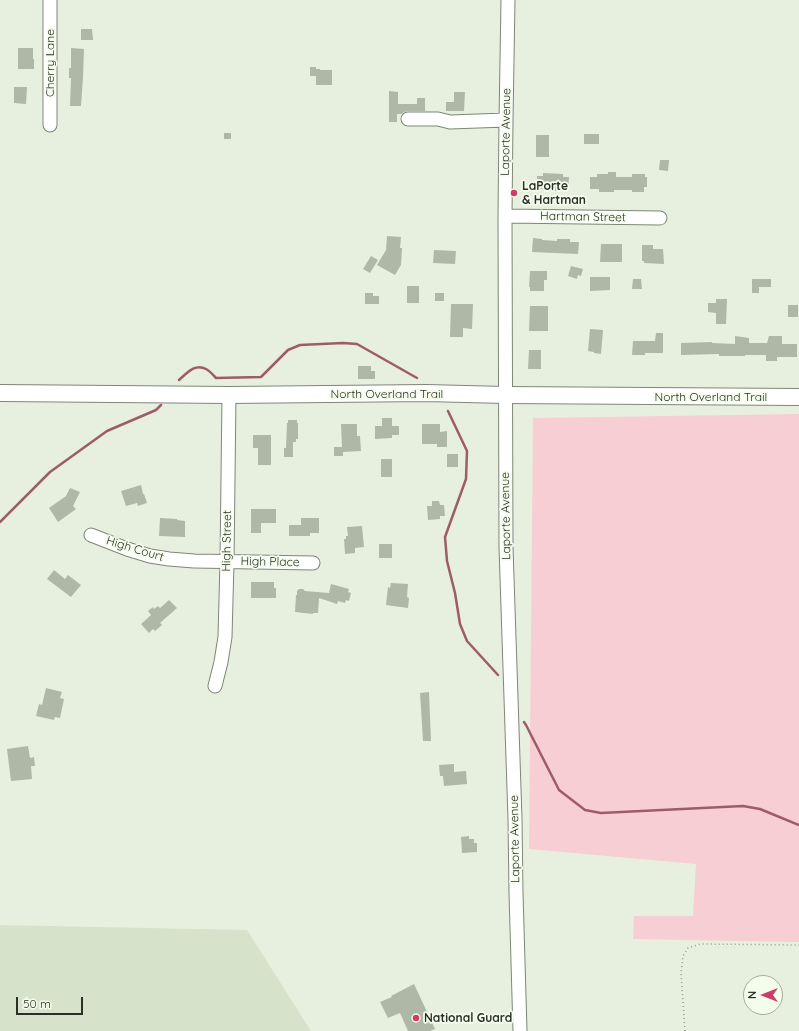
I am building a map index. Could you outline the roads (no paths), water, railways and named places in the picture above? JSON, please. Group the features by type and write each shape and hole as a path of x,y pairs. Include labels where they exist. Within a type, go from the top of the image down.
{"main road":[{"name":"North Overland Trail","path":"0,393 229,395 406,393 799,397"}],"street":[{"name":"Cherry Lane","path":"50,0 50,125"},
{"name":"Laporte Avenue","path":"508,0 505,216 506,547 515,811 520,1031"},
{"path":"408,119 438,119 450,122 506,120"},
{"name":"Hartman Street","path":"505,216 660,218"},
{"name":"High Street","path":"214,686 221,662 225,637 229,395"},
{"name":"High Court","path":"91,535 127,549 156,557 227,562"},
{"name":"High Place","path":"227,562 313,563"}],"waterway":[{"path":"179,380 188,372 198,367 202,367 207,370 216,378 261,377 288,350 300,345 343,343 357,344 417,378"},
{"path":"0,522 50,472 107,431 156,410 161,405"},
{"path":"448,411 467,451 466,479 445,537 447,561 455,593 460,624 467,641 498,675"},
{"path":"524,722 559,790 585,810 601,813 743,806 760,809 799,825"}],"place":[{"name":"LaPorte & Hartman","path":"514,193"},
{"name":"National Guard","path":"416,1018"}]}
